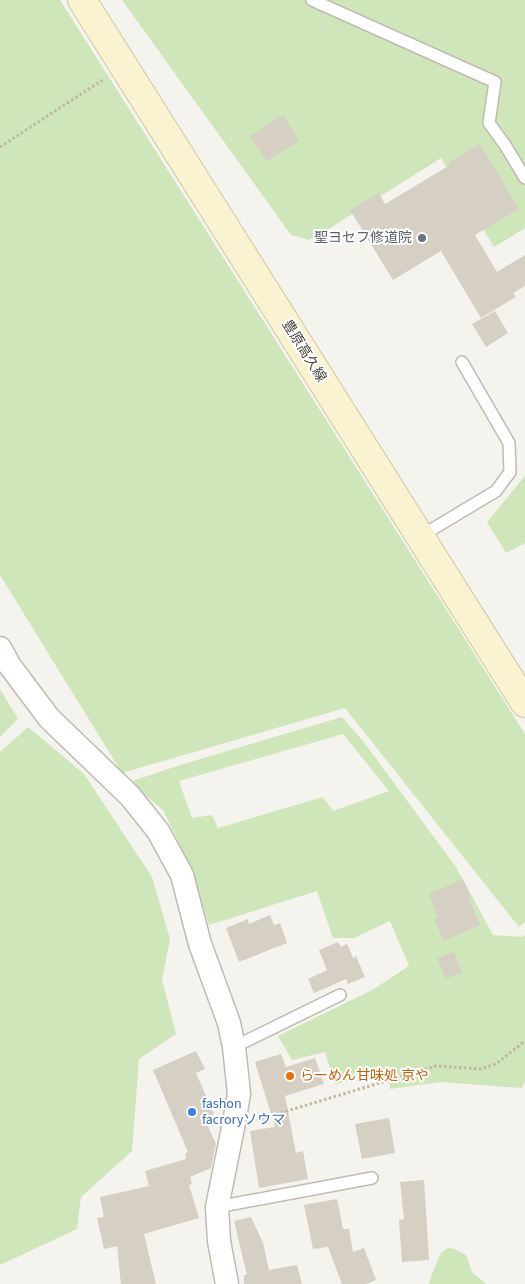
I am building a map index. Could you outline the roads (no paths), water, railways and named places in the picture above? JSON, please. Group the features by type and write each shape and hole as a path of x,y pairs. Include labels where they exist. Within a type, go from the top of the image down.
{"main road":[{"name":"豊原高久線","path":"82,0 525,703"}],"street":[{"path":"3,663 49,718 130,796 158,831 182,875 200,944 229,1022 234,1047 239,1094 217,1207 219,1241 227,1284"}],"lane":[{"path":"312,0 494,82 489,123 525,178"},
{"path":"421,536 496,491 510,472 509,442 462,362"},
{"path":"234,1047 340,995"},
{"path":"217,1207 372,1178"}],"place":[{"name":"聖ヨセフ修道院","path":"422,238"},
{"name":"らーめん甘味処 京や","path":"290,1076"},
{"name":"fashon facroryソウマ","path":"192,1112"}]}
